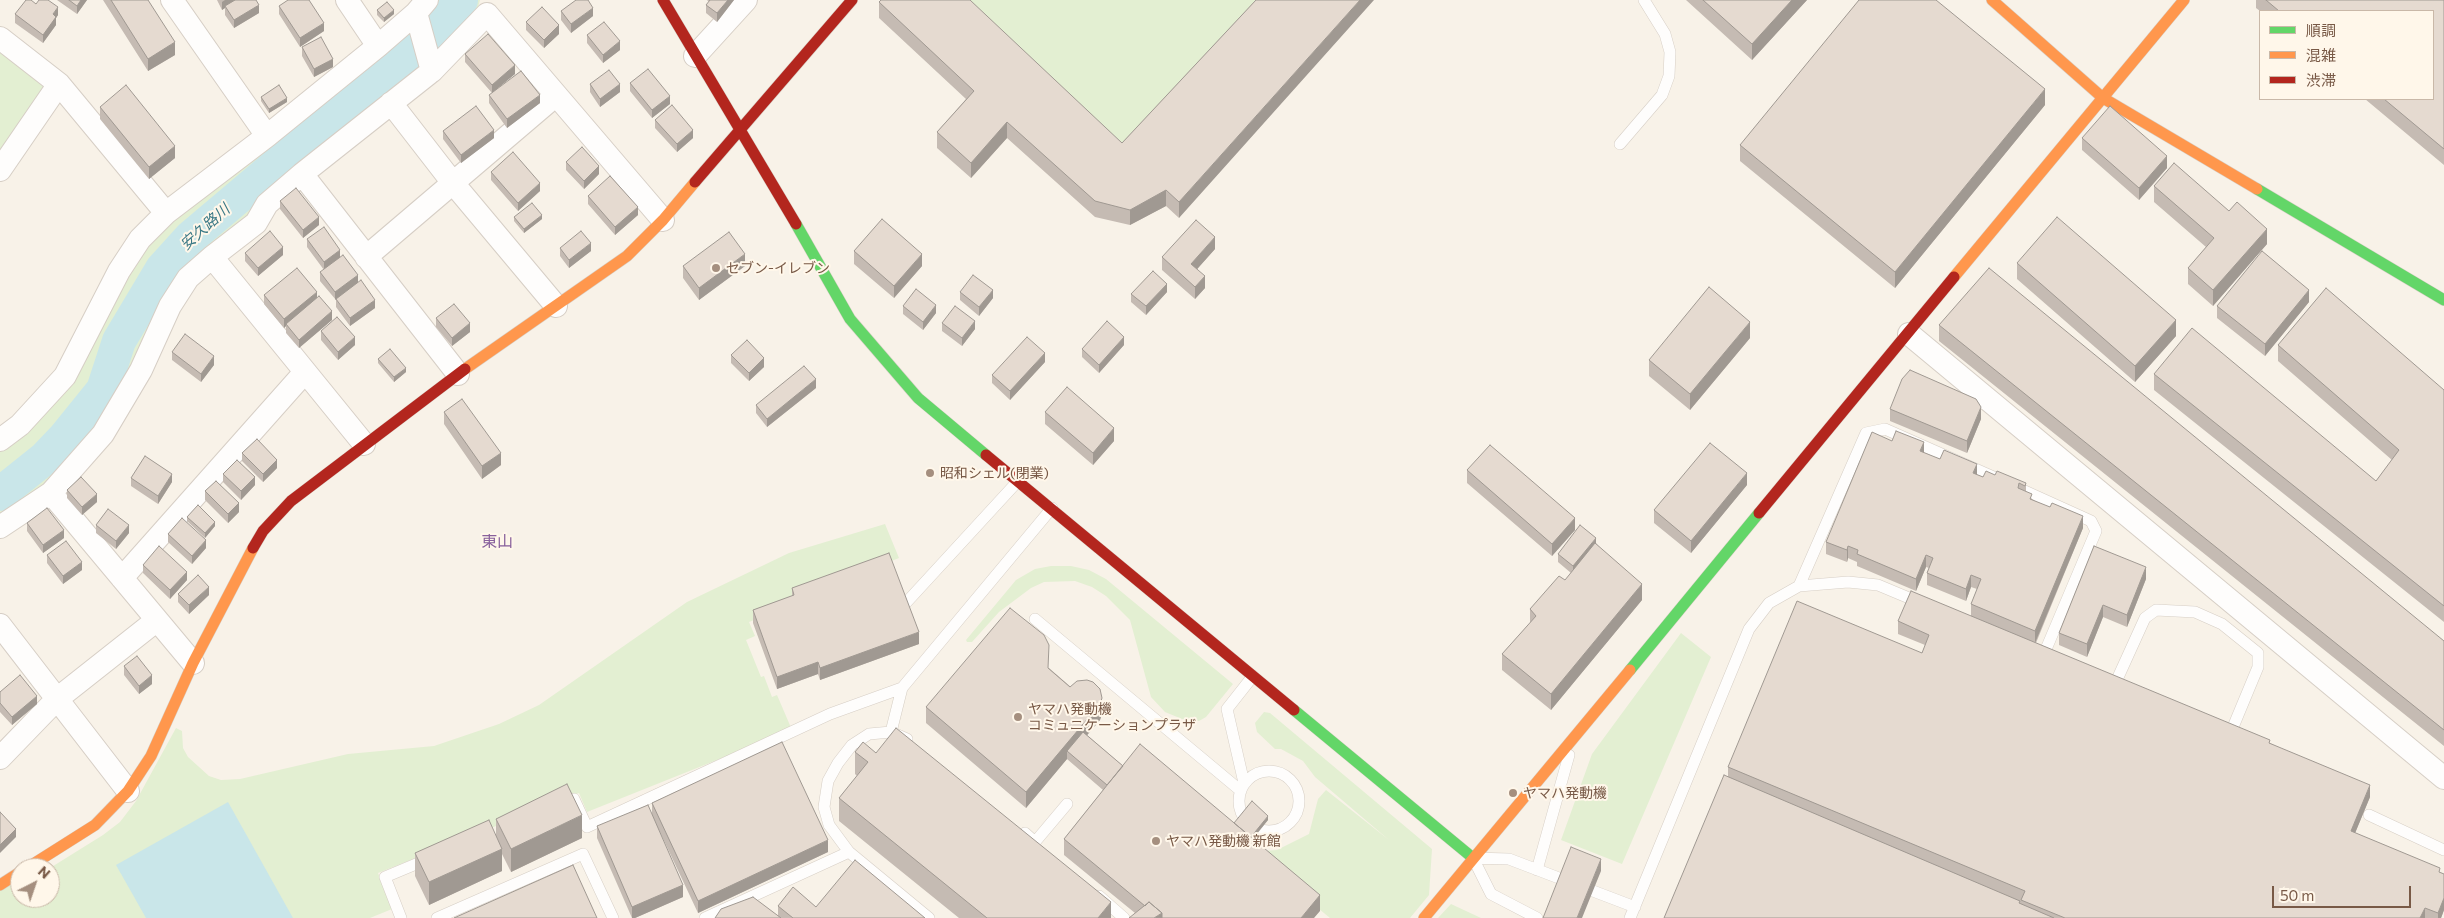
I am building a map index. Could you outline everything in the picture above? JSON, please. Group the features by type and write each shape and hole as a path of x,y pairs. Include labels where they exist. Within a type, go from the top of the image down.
{"street":[{"path":"172,0 267,136"},
{"path":"347,0 378,46"},
{"path":"663,0 695,56 740,127 850,319 918,398 1473,858"},
{"path":"695,56 746,0"},
{"path":"43,858 95,825 128,791 151,756 193,663 263,531 291,501 458,374 627,256 662,220 740,127 852,0"},
{"path":"1992,0 2103,98 2444,300"},
{"path":"1424,918 2184,0"},
{"path":"0,440 20,425 65,376 118,272 140,239 166,213 267,136 420,12 430,66"},
{"path":"0,527 50,493 103,434 141,370 170,306 188,278 256,223 267,204 391,103 487,14 662,220"},
{"path":"0,38 59,84 166,213"},
{"path":"0,170 59,84"},
{"path":"366,257 556,96"},
{"path":"391,103 453,183 556,306"},
{"path":"302,174 458,374"},
{"path":"212,257 364,444"},
{"path":"1909,334 2444,778"},
{"path":"122,578 305,372"},
{"path":"50,493 193,663"},
{"path":"0,758 57,699 157,620"},
{"path":"0,626 128,791"}],"lane":[{"path":"1620,144 1662,95 1668,76 1670,52 1665,34 1644,0"},
{"path":"1799,586 1866,433 1884,429 2092,521 2096,531 2043,654"},
{"path":"904,606 1018,480"},
{"path":"892,732 902,688 1052,508"},
{"path":"1537,918 1491,894 1473,858 1508,859 1632,913 1750,629 1769,603 1799,586 1848,582 1878,585 1933,608"},
{"path":"2115,684 2145,618 2156,610 2196,612 2222,624 2258,653 2258,667 2231,732"},
{"path":"1035,619 1243,787"},
{"path":"1243,787 1256,773 1271,770 1286,776 1296,788 1299,803 1294,818 1282,828 1266,831 1252,826 1242,814 1239,798 1243,787 1227,709 1253,675"},
{"path":"547,810 574,799 587,827 830,714 902,688"},
{"path":"920,748 912,741 892,732 869,734 852,745 838,763 828,781 824,807 829,825 848,852 929,918"},
{"path":"1537,870 1574,737"},
{"path":"1012,823 1039,845 1067,804"},
{"path":"2369,816 2444,850"},
{"path":"705,918 848,852"},
{"path":"437,918 583,854 613,918"},
{"path":"401,918 384,877 439,855"},
{"path":"1087,886 1124,918"}],"green space":[{"path":"425,0 480,0 472,30 183,286 102,431 0,525 0,438 20,425 145,234"},
{"path":"960,0 1271,0 1122,158"},
{"path":"0,41 59,84 0,170"},
{"path":"885,524 899,558 789,602 790,606 749,622 755,636 746,640 761,677 764,676 772,697 777,695 792,730 587,812 579,793 378,873 392,909 370,918 0,918 0,888 10,880 10,908 60,908 60,862 120,822 136,801 176,728 182,731 183,748 188,757 209,776 221,780 240,779 348,754 434,746 499,724 539,705 687,602 789,553"},
{"path":"1051,566 1071,566 1089,570 1106,579 1233,684 1206,717 1199,721 1182,719 1165,712 1151,697 1130,620 1106,596 1092,587 1075,581 1044,582 1031,588 999,612 972,642 967,642 966,640 1016,580 1035,569"},
{"path":"1681,633 1711,657 1622,864 1561,840 1592,754"},
{"path":"1264,712 1270,713 1432,849 1429,895 1410,918 1330,918 1250,852 1277,850 1309,834 1318,799 1326,790 1389,840 1315,777 1303,761 1281,749 1275,749 1257,732 1255,723"},
{"path":"1451,904 1481,918 1438,918"}],"water":[{"path":"228,802 293,918 146,918 116,865"}],"building":[{"path":"26,0 31,0 36,4 39,0 48,0 58,7 53,14 56,17 43,35 15,14"},
{"path":"69,0 81,0 77,6"},
{"path":"111,0 148,0 175,42 148,59"},
{"path":"235,0 256,0 259,5 234,20 225,6"},
{"path":"288,0 309,0 324,23 300,38 279,6"},
{"path":"576,0 588,0 593,8 571,24 561,11"},
{"path":"710,0 728,0 717,13 706,5"},
{"path":"881,0 970,0 1122,143 1256,0 1360,0 1179,202 1166,190 1130,210 1095,201 1007,122 971,163 937,132 974,91 879,2"},
{"path":"1703,0 1792,0 1752,44"},
{"path":"1859,0 1936,0 2045,89 1895,272 1740,145"},
{"path":"2266,0 2444,0 2444,149 2385,100 2434,100 2434,10 2278,10"},
{"path":"387,2 394,10 384,18 377,10"},
{"path":"542,7 559,25 544,40 526,22"},
{"path":"604,22 620,41 603,55 587,35"},
{"path":"488,34 515,65 492,85 465,54"},
{"path":"321,37 333,59 314,69 302,47"},
{"path":"648,69 670,96 652,110 630,83"},
{"path":"609,70 620,84 600,99 590,84"},
{"path":"521,71 540,95 507,119 489,95"},
{"path":"126,85 175,146 149,167 100,107"},
{"path":"279,85 287,98 269,109 261,97"},
{"path":"672,105 693,130 677,144 655,120"},
{"path":"476,106 494,130 461,155 443,131"},
{"path":"2110,106 2167,156 2139,188 2082,138"},
{"path":"582,147 599,166 584,181 566,162"},
{"path":"513,152 540,183 518,203 491,172"},
{"path":"2174,163 2229,211 2237,202 2267,229 2213,290 2188,268 2214,238 2154,186"},
{"path":"610,176 638,207 615,227 588,196"},
{"path":"296,188 319,217 303,230 280,201"},
{"path":"532,203 542,215 524,229 514,217"},
{"path":"2057,217 2176,320 2135,366 2017,263"},
{"path":"882,219 922,254 894,286 854,251"},
{"path":"1196,220 1215,237 1191,264 1205,276 1195,287 1162,257"},
{"path":"324,227 340,250 324,262 307,239"},
{"path":"270,231 283,247 258,268 245,253"},
{"path":"581,231 591,243 569,260 560,248"},
{"path":"729,232 745,254 699,288 683,266"},
{"path":"2262,251 2309,290 2265,344 2217,306"},
{"path":"343,255 358,275 335,292 320,272"},
{"path":"297,268 317,292 284,319 264,295"},
{"path":"1989,268 2444,641 2444,730 1939,325"},
{"path":"1153,271 1167,284 1146,306 1131,294"},
{"path":"973,275 993,290 979,307 960,292"},
{"path":"361,280 375,300 350,318 336,299"},
{"path":"1709,287 1750,322 1690,394 1649,360"},
{"path":"2326,288 2444,390 2444,606 2154,374 2192,328 2376,481 2399,450 2278,345"},
{"path":"916,289 936,305 923,322 903,306"},
{"path":"319,296 332,311 299,340 286,324"},
{"path":"454,304 470,323 452,338 436,318"},
{"path":"955,306 975,321 962,338 942,323"},
{"path":"337,317 355,337 338,352 321,331"},
{"path":"1107,321 1124,337 1099,365 1082,349"},
{"path":"185,334 214,356 201,374 172,352"},
{"path":"1027,337 1045,353 1010,391 992,375"},
{"path":"747,340 764,358 749,373 731,355"},
{"path":"390,349 406,368 394,377 378,359"},
{"path":"804,366 816,379 767,419 756,405"},
{"path":"1910,370 1976,399 1981,407 1967,441 1890,409 1902,379"},
{"path":"1067,387 1114,428 1093,453 1045,412"},
{"path":"462,399 501,453 482,466 444,412"},
{"path":"1896,431 1924,442 1920,451 1940,459 1944,450 1977,464 1973,473 1983,477 1986,471 1995,475 1997,471 2026,483 2025,486 2019,483 2018,488 2032,494 2030,499 2050,507 2052,503 2083,516 2035,631 1971,604 1981,579 1971,575 1966,589 1927,573 1933,558 1926,555 1916,579 1857,554 1858,550 1848,546 1847,550 1826,542 1872,432 1892,441"},
{"path":"257,439 277,460 263,474 242,453"},
{"path":"1710,443 1747,473 1691,541 1654,510"},
{"path":"1490,445 1575,518 1552,544 1467,470"},
{"path":"145,456 172,474 158,496 131,478"},
{"path":"237,460 255,477 241,491 223,474"},
{"path":"81,477 97,494 82,507 67,490"},
{"path":"216,481 239,503 228,514 205,491"},
{"path":"198,505 215,522 205,533 187,517"},
{"path":"47,508 64,530 43,545 27,523"},
{"path":"108,509 129,525 116,541 96,525"},
{"path":"182,518 206,540 192,556 168,534"},
{"path":"1580,525 1596,538 1573,566 1558,554"},
{"path":"66,541 82,562 63,576 47,555"},
{"path":"1595,543 1642,584 1551,694 1502,654 1536,616 1530,609 1559,576 1565,580"},
{"path":"159,546 187,572 170,590 143,565"},
{"path":"2094,546 2146,567 2127,615 2103,605 2087,644 2059,633"},
{"path":"889,553 919,632 820,668 818,662 777,677 753,610 794,595 792,588"},
{"path":"198,575 209,587 189,605 178,594"},
{"path":"1911,591 2270,740 2269,743 2370,785 2351,831 2440,868 2439,872 2444,874 2444,898 2438,913 2425,908 2420,918 2065,918 2021,900 2025,891 1728,767 1797,601 1922,653 1929,635 1898,621"},
{"name":"ヤマハ発動機 コミュニケーションプラザ","path":"1010,608 1044,635 1049,645 1048,668 1070,687 1077,681 1087,680 1093,682 1100,689 1102,698 1100,704 1026,792 926,707"},
{"path":"137,656 152,675 139,686 124,666"},
{"path":"20,675 37,696 12,717 0,703 0,692"},
{"path":"896,728 1111,902 1098,918 987,918 839,798 868,762 855,752 863,742 876,753"},
{"path":"1083,732 1123,766 1107,785 1067,751"},
{"path":"782,742 828,840 698,901 652,803"},
{"name":"ヤマハ発動機 新館","path":"1140,744 1320,895 1301,918 1162,918 1162,913 1149,902 1145,906 1064,839"},
{"path":"1724,775 2020,901 2019,903 2054,918 1664,918"},
{"path":"567,784 582,815 511,849 496,819"},
{"path":"1252,801 1268,816 1251,837 1234,823"},
{"path":"648,805 683,885 632,907 597,826"},
{"path":"0,812 16,829 0,845"},
{"path":"489,820 502,849 429,882 415,853"},
{"path":"1571,847 1601,859 1577,918 1543,918"},
{"path":"855,860 925,918 793,918 778,906 793,887 816,907"},
{"path":"573,865 597,918 454,918"},
{"path":"753,897 781,918 715,918 721,909"},
{"path":"1149,902 1162,913 1154,918 1129,918"}],"waterway":[{"name":"安久路川","path":"0,494 45,458 65,437 103,390 119,341 162,269 191,237 441,26 461,0"}],"traffic: fast":[{"path":"2257,189 2444,300"},
{"path":"796,224 850,319 918,398 986,455"},
{"path":"1630,670 1759,513"},
{"path":"1294,710 1473,858"}],"traffic: slow":[{"path":"1992,0 2103,98 2257,189"},
{"path":"1954,277 2184,0"},
{"path":"465,369 627,256 663,220 695,182"},
{"path":"43,858 95,825 128,791 151,756 193,663 253,548"},
{"path":"1424,918 1630,670"},
{"path":"0,885 10,878"}],"traffic: jam":[{"path":"663,0 796,224"},
{"path":"695,182 852,0"},
{"path":"1759,513 1954,277"},
{"path":"253,548 263,531 291,501 465,369"},
{"path":"986,455 1294,710"}],"place":[{"name":"セブン-イレブン","path":"716,268"},
{"name":"昭和シェル(閉業)","path":"930,473"},
{"name":"ヤマハ発動機 コミュニケーションプラザ","path":"1018,717"},
{"name":"ヤマハ発動機","path":"1513,793"},
{"name":"ヤマハ発動機 新館","path":"1156,841"}],"district":[{"name":"東山","path":"497,542"}]}
